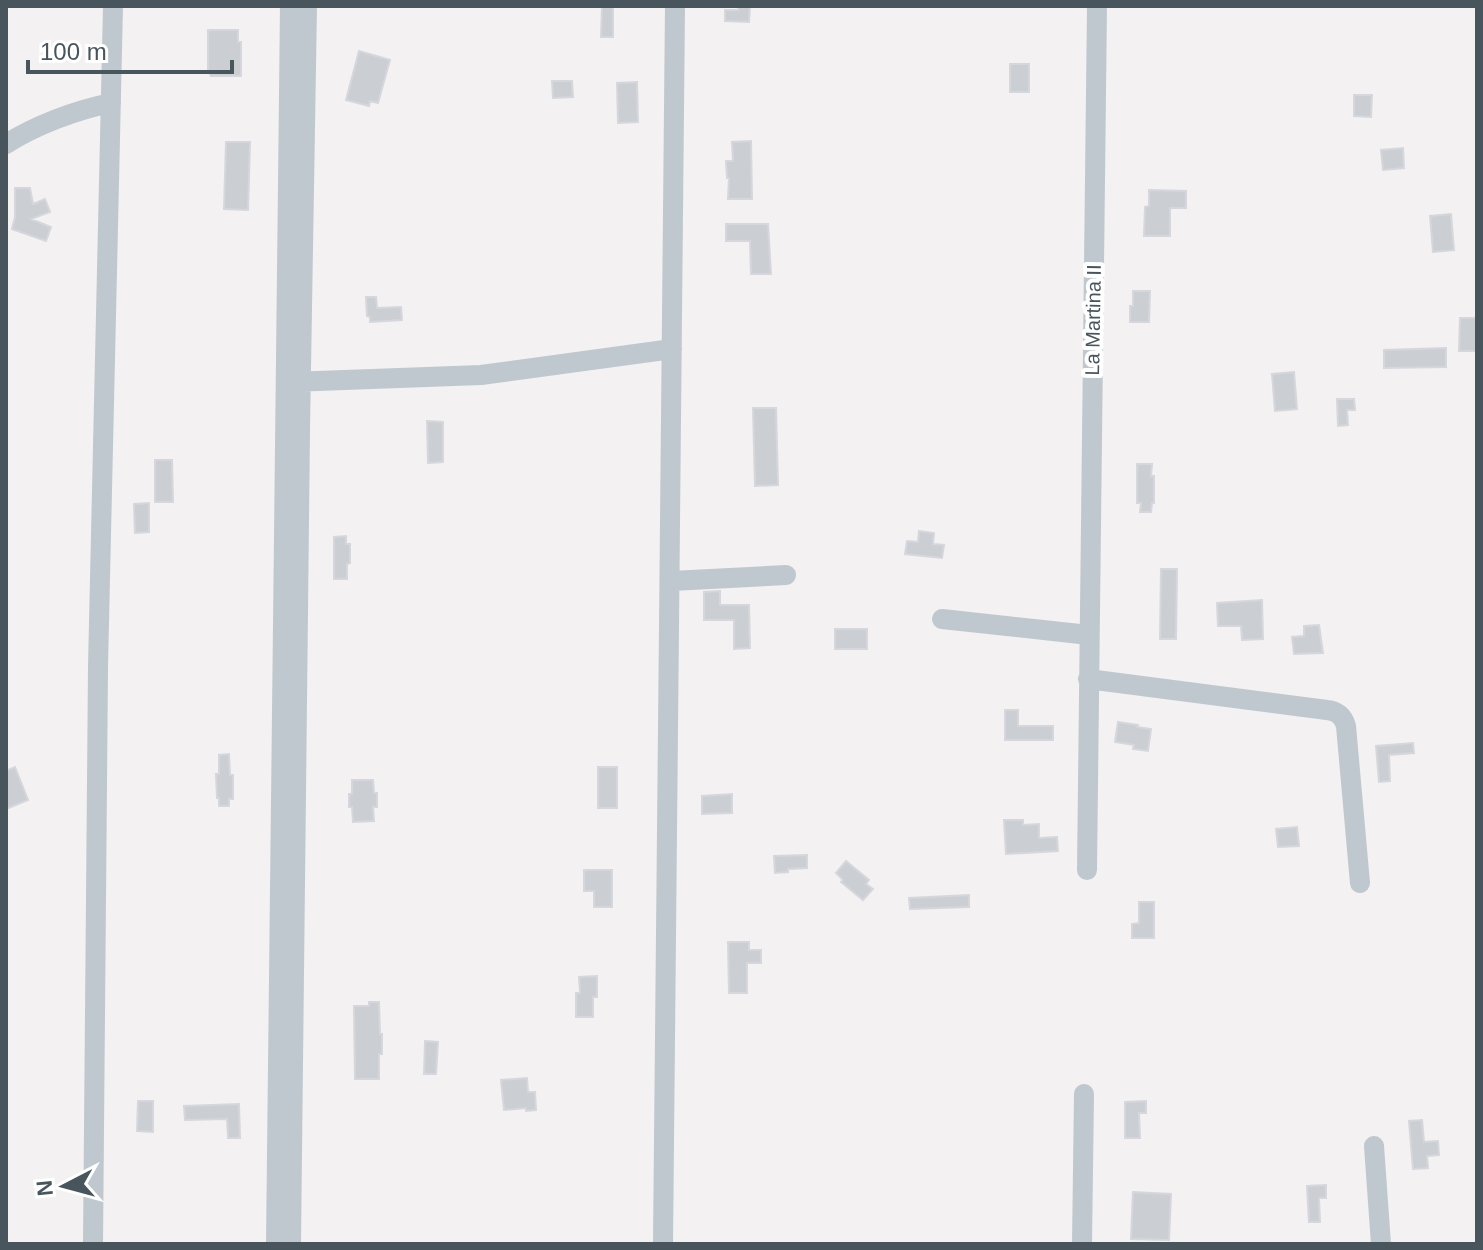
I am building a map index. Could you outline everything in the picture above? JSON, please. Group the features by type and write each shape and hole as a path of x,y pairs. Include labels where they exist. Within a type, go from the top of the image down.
{"street":[{"path":"93,1244 98,667 113,6"},
{"path":"290,6 293,382 291,1244"},
{"path":"276,1244 293,382 307,6"},
{"path":"663,1244 675,6"},
{"name":"La Martina II","path":"1087,870 1097,6"},
{"path":"6,143 54,121 111,103"},
{"path":"293,382 481,375 672,349"},
{"path":"671,581 786,575"},
{"path":"942,619 1089,635"},
{"path":"1088,679 1337,713 1346,726 1360,883"},
{"path":"1082,1244 1084,1094"},
{"path":"1374,1146 1381,1244"}],"building":[{"path":"602,6 613,6 613,37 601,37"},
{"path":"739,6 750,6 749,22 725,21 725,10 738,10"},
{"path":"208,30 238,30 241,76 211,76 208,71"},
{"path":"359,51 390,60 378,103 370,101 369,106 346,100"},
{"path":"1010,64 1029,64 1029,92 1010,92"},
{"path":"552,81 572,81 573,97 553,98"},
{"path":"637,82 638,122 618,123 617,83"},
{"path":"1354,95 1372,95 1371,117 1354,116"},
{"path":"751,141 752,199 728,199 726,161 733,161 732,142"},
{"path":"226,142 250,142 248,210 224,209"},
{"path":"1403,148 1404,168 1383,170 1381,150"},
{"path":"15,188 30,188 33,204 45,199 50,212 31,219 51,227 46,241 12,229"},
{"path":"1149,190 1186,191 1186,208 1170,208 1170,236 1144,236"},
{"path":"1451,214 1454,250 1433,252 1430,216"},
{"path":"726,224 768,224 771,274 751,274 750,241 726,241"},
{"path":"1133,291 1150,291 1149,322 1130,322"},
{"path":"366,297 376,297 377,308 401,307 402,320 370,322"},
{"path":"1460,318 1477,318 1477,351 1459,351"},
{"path":"1446,348 1446,367 1384,368 1384,350"},
{"path":"1294,372 1297,409 1275,411 1272,374"},
{"path":"1337,399 1354,399 1355,410 1347,410 1348,425 1338,426"},
{"path":"753,408 776,408 778,485 755,486"},
{"path":"427,421 443,422 443,462 428,463"},
{"path":"155,460 172,460 173,502 155,502"},
{"path":"1137,464 1152,464 1154,503 1151,512 1140,512 1141,503 1137,503"},
{"path":"149,503 149,532 135,533 134,504"},
{"path":"919,531 934,533 933,544 944,545 942,558 905,554 907,541 918,542"},
{"path":"346,536 346,544 350,544 347,579 334,579 334,537"},
{"path":"1161,569 1177,569 1176,639 1160,639"},
{"path":"720,591 720,605 749,605 750,648 734,649 734,620 704,620 704,592"},
{"path":"1262,600 1263,639 1242,640 1241,626 1218,626 1217,603"},
{"path":"1319,625 1323,653 1294,654 1292,637 1304,636 1304,626"},
{"path":"835,629 867,629 867,649 835,649"},
{"path":"1005,710 1018,710 1018,726 1053,726 1053,740 1005,740"},
{"path":"1118,722 1151,729 1148,751 1115,742"},
{"path":"1413,743 1414,753 1389,755 1390,781 1379,782 1376,746"},
{"path":"229,754 233,799 229,799 229,806 219,806 216,774 219,774 219,755"},
{"path":"15,767 28,800 6,809 6,771"},
{"path":"598,767 617,767 617,808 598,808"},
{"path":"352,780 373,780 374,793 377,793 377,807 373,807 374,821 353,822 352,807 349,807"},
{"path":"732,794 732,813 702,814 702,796"},
{"path":"1004,820 1023,820 1023,825 1039,824 1039,838 1057,837 1058,851 1006,854"},
{"path":"1297,827 1299,846 1278,847 1276,829"},
{"path":"807,855 807,868 775,873 774,856"},
{"path":"846,861 869,880 866,884 873,889 863,900 841,882 843,880 836,873"},
{"path":"584,870 612,870 612,907 594,907 594,891 584,891"},
{"path":"969,895 969,907 910,909 909,898"},
{"path":"1139,902 1154,902 1154,938 1132,938 1132,924 1139,923"},
{"path":"728,942 749,942 749,950 761,950 761,963 747,963 747,993 729,993"},
{"path":"597,976 593,1017 576,1017 579,977"},
{"path":"369,1002 379,1002 382,1054 379,1054 379,1079 355,1079 354,1006 369,1006"},
{"path":"425,1041 438,1042 436,1074 424,1074"},
{"path":"527,1078 528,1092 535,1092 536,1110 504,1110 501,1080"},
{"path":"138,1101 153,1101 153,1132 137,1131"},
{"path":"1146,1101 1146,1113 1139,1113 1140,1138 1125,1138 1125,1102"},
{"path":"239,1104 240,1138 228,1138 227,1119 185,1120 184,1106"},
{"path":"1422,1120 1424,1142 1438,1141 1439,1155 1427,1156 1428,1168 1413,1169 1409,1121"},
{"path":"1326,1185 1326,1198 1319,1198 1320,1222 1309,1222 1307,1186"},
{"path":"1133,1192 1171,1194 1169,1240 1131,1239"}]}
